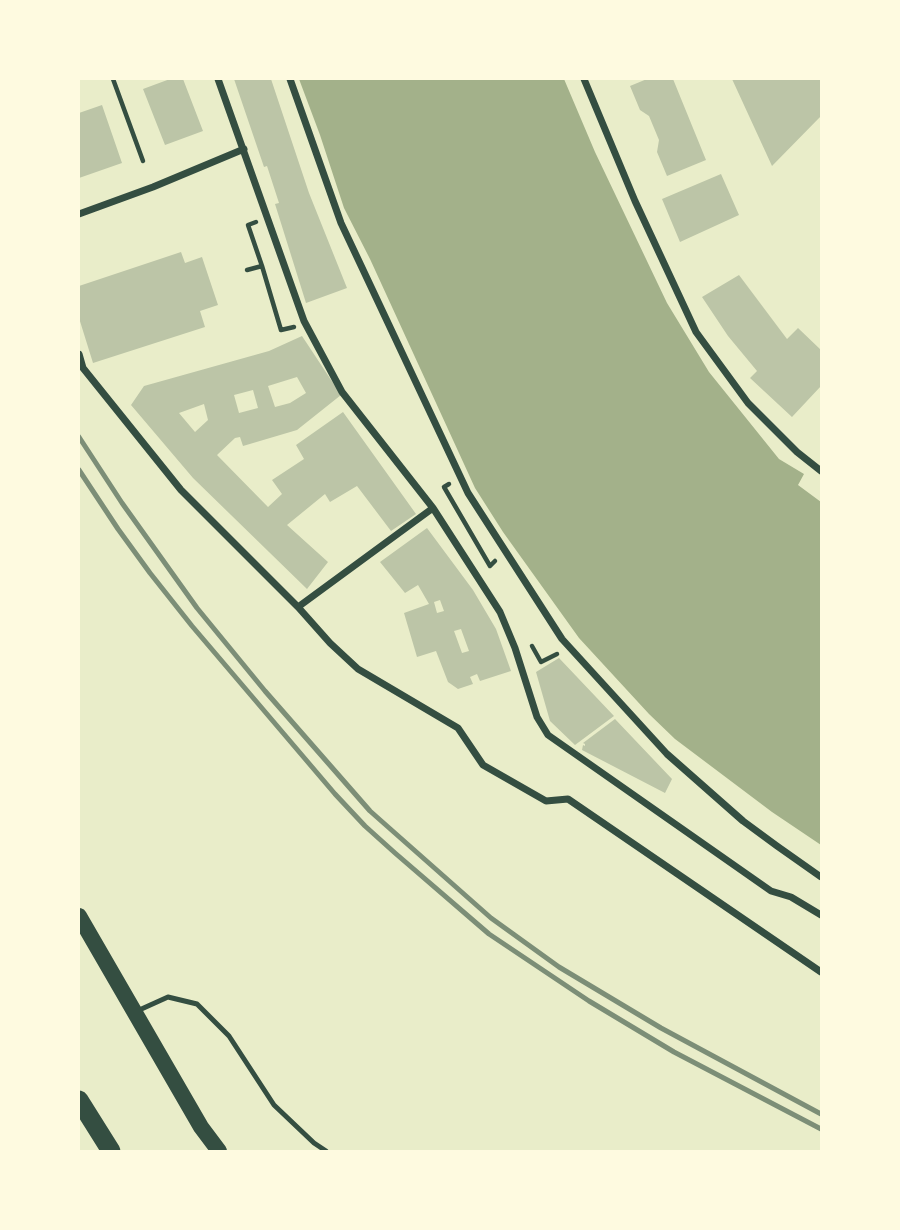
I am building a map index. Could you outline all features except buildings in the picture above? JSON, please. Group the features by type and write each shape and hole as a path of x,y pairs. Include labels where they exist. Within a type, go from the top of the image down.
{"highway":[{"path":"79,1100 111,1151"}],"main road":[{"path":"79,916 201,1127 219,1151"}],"street":[{"path":"218,79 304,321 342,392 433,508 500,612 515,648 537,717 548,735 771,891 791,897 821,915"},
{"path":"290,79 341,223 448,453 468,493 566,644 667,754 743,821 821,877"},
{"path":"584,79 635,201 696,332 748,403 797,452 821,471"},
{"path":"79,214 244,149"},
{"path":"79,354 83,368 181,490 358,669 458,728 483,765 546,801 568,799 821,972"},
{"path":"298,607 433,508"}],"lane":[{"path":"134,1013 168,997 197,1004 229,1036 274,1105 326,1151"}],"path":[{"path":"114,79 143,161"},
{"path":"248,225 281,330 295,327"},
{"path":"247,270 262,266"},
{"path":"466,524 490,566 496,560"},
{"path":"530,643 541,662 558,653"}],"shaded area":[{"path":"299,79 564,79 595,152 667,303 709,372 779,459 804,474 798,485 821,502 821,845 675,739 649,714 579,638 503,532 475,488 344,208"}],"railway":[{"path":"79,437 197,608 370,811 491,918 559,967 661,1028 821,1114"},
{"path":"79,470 118,529 192,626 335,794 395,853 489,934 589,1001 674,1052 821,1129"}]}
